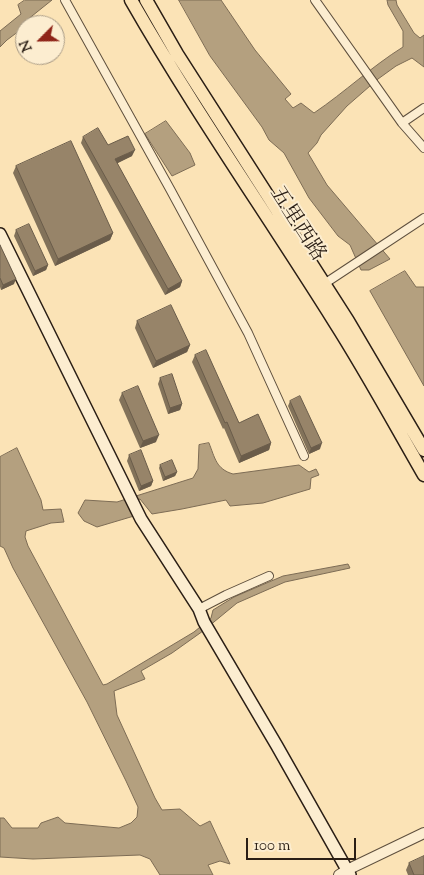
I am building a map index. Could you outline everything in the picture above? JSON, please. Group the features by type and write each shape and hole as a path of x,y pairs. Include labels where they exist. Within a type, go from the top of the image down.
{"main road":[{"name":"五里西路","path":"131,0 207,124 335,322 424,475"},
{"name":"五里西路","path":"146,0 177,54 348,321 424,450"},
{"path":"0,234 141,519 199,610 210,633 277,746 345,873"}],"street":[{"path":"65,0 243,324 304,456"},
{"path":"315,0 362,65 378,91 424,148"},
{"path":"402,123 424,108"},
{"path":"324,284 424,218"},
{"path":"199,610 226,595 269,576"},
{"path":"345,873 424,833"}],"shaded area":[{"path":"25,0 52,0 33,15 20,15 18,5"},
{"path":"179,0 221,0 255,50 291,94 285,99 293,108 301,103 314,113 403,47 403,31 387,0 396,0 397,5 414,33 420,38 424,35 424,67 412,58 396,66 378,79 347,106 308,153 327,185 390,259 369,270 361,270 350,245 338,236 309,198 284,153 269,140 262,127 210,56"},
{"path":"15,19 15,34 0,47 0,31"},
{"path":"166,121 190,153 195,165 172,176 145,134"},
{"path":"405,271 416,287 424,287 424,386 370,291"},
{"path":"209,443 220,466 233,474 299,465 309,472 316,469 319,475 311,478 310,489 263,503 230,506 226,500 152,514 140,499 128,504 134,516 97,527 84,521 78,513 85,500 117,502 193,478 198,469 199,445"},
{"path":"17,448 41,500 43,510 61,509 64,522 51,523 26,531 25,537 28,546 103,685 194,632 211,618 213,610 234,597 283,576 348,564 350,568 285,582 237,603 172,653 141,671 145,679 114,691 117,715 162,810 180,809 200,826 210,821 230,864 220,861 208,865 213,875 160,875 150,859 140,855 33,859 0,857 0,818 4,818 12,828 38,828 41,823 58,817 65,823 119,828 131,823 137,817 138,807 87,702 13,568 4,548 0,546 0,457"}],"building":[{"path":"98,128 108,145 128,136 135,150 115,159 182,281 168,289 83,137"},
{"path":"71,141 113,233 58,259 16,166"},
{"path":"29,224 48,265 35,271 16,230"},
{"path":"0,245 16,279 3,285 0,278"},
{"path":"171,305 190,345 156,361 137,321"},
{"path":"206,350 239,423 258,414 271,443 241,456 195,355"},
{"path":"172,374 182,404 170,408 160,378"},
{"path":"138,386 159,435 143,441 122,393"},
{"path":"300,396 322,443 311,448 290,401"},
{"path":"141,450 153,481 141,486 129,455"},
{"path":"172,460 177,472 165,477 160,465"},
{"path":"424,856 424,875 414,875 409,863"}]}
